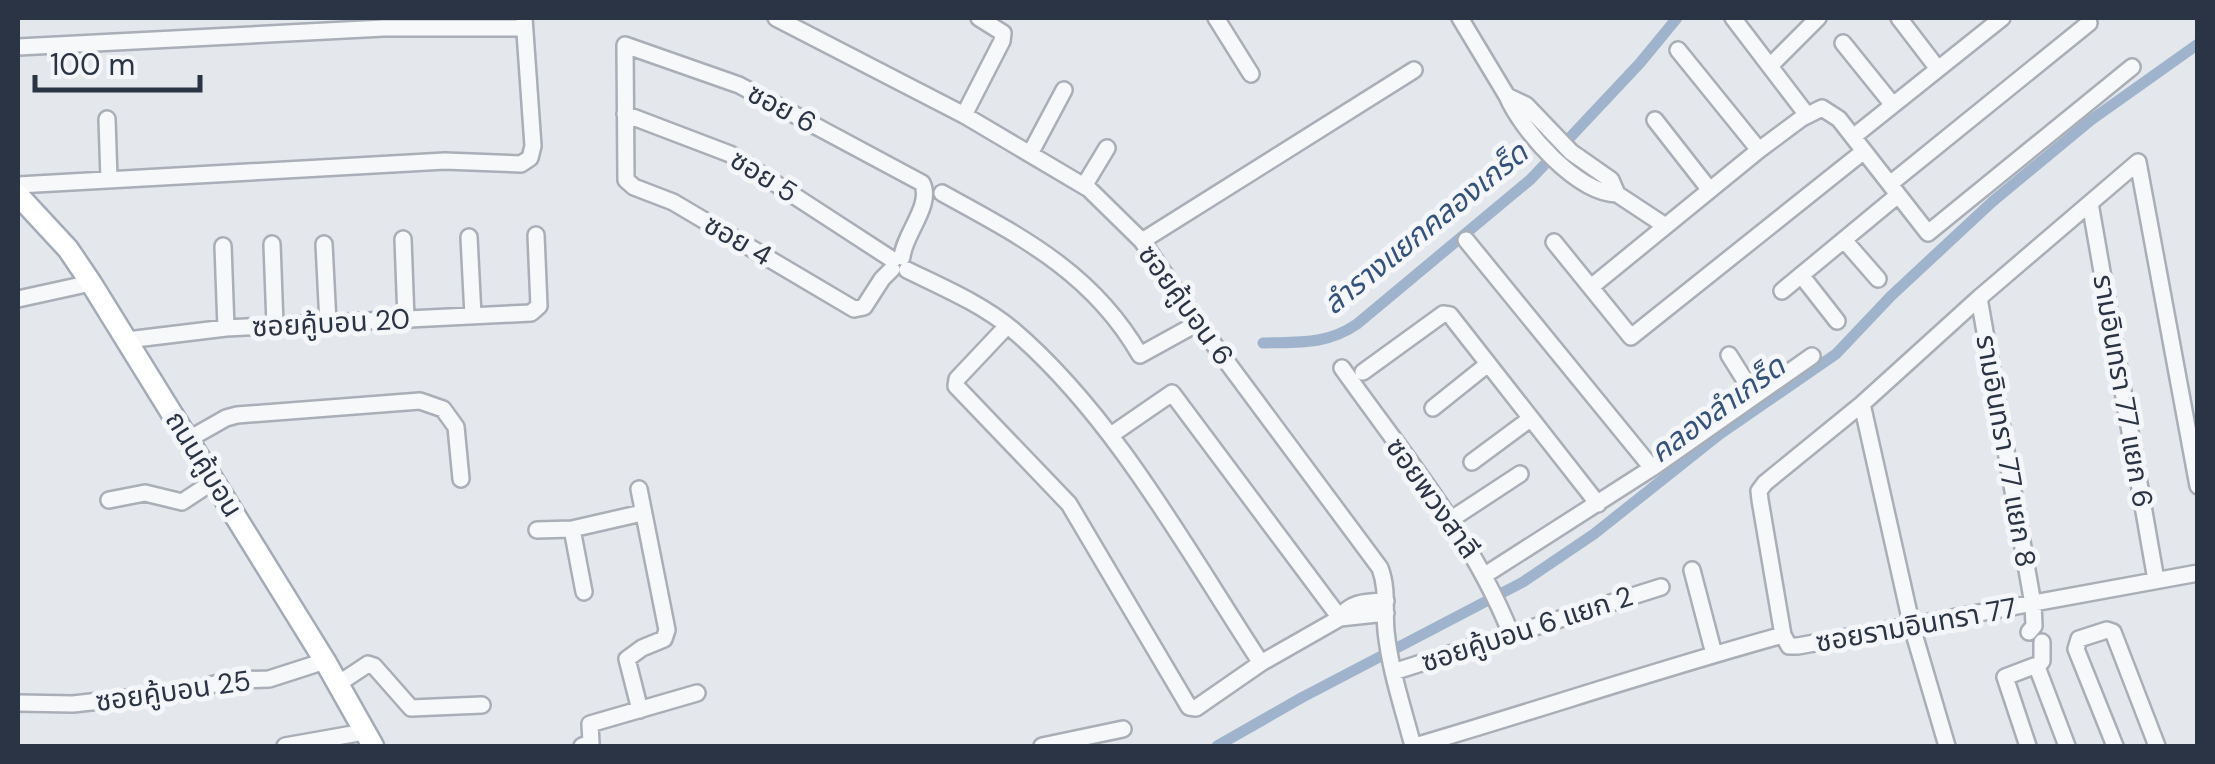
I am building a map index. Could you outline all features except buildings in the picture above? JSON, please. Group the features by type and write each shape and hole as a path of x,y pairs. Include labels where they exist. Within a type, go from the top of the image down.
{"main road":[{"name":"ถนนคู้บอน","path":"18,194 68,249 92,283 325,661 368,739"}],"street":[{"name":"ซอยคู้บอน 6","path":"776,18 1030,152 1084,186 1142,241 1198,324 1380,568 1392,666 1414,746"},
{"path":"964,116 1002,41 1000,28 979,18"},
{"path":"1216,18 1251,74"},
{"path":"1460,18 1506,96 1610,189 1664,225"},
{"path":"1733,18 1807,116"},
{"path":"1770,66 1818,18"},
{"path":"1899,18 1938,69"},
{"path":"1853,137 1997,19"},
{"path":"18,47 524,23 533,146 530,158 522,164 444,161 18,185"},
{"path":"1782,291 2089,23"},
{"path":"1843,43 1892,105"},
{"name":"ซอย 6","path":"625,114 624,47 628,44 739,85 922,183 926,191 924,203 904,242 898,264"},
{"path":"1678,50 1758,150"},
{"path":"1591,286 1758,150 1822,108 1839,119 1928,233 2132,67"},
{"path":"1142,241 1414,70"},
{"path":"1030,152 1064,90"},
{"name":"ซอย 4","path":"625,114 626,180 634,187 673,202 854,309 864,308 882,279 898,264"},
{"name":"ซอย 5","path":"625,114 730,154 898,264 973,302 1042,356 1111,436 1261,663"},
{"path":"106,119 109,180"},
{"path":"1655,120 1709,189"},
{"path":"1084,186 1107,148"},
{"path":"1554,242 1631,337 1864,151"},
{"path":"1782,635 1760,490 2138,162 2198,486"},
{"path":"942,193 1059,262 1114,313 1140,355 1198,324"},
{"name":"รามอินทรา 77 แยก 6","path":"2090,203 2156,580"},
{"name":"ซอยคู้บอน 20","path":"127,340 226,328 536,312 536,235"},
{"path":"469,238 473,316"},
{"path":"403,240 406,319"},
{"path":"1466,240 1652,468"},
{"path":"1844,240 1878,279"},
{"path":"272,244 275,326"},
{"path":"324,244 328,323"},
{"path":"223,246 226,328"},
{"path":"1801,275 1837,321"},
{"path":"18,299 92,283"},
{"name":"รามอินทรา 77 แยก 8","path":"1979,298 2042,660 2037,668"},
{"path":"1363,372 1447,314 1598,504"},
{"path":"1007,326 957,379 956,386 1069,504 1189,707 1196,708 1261,663 1340,618 1386,615"},
{"path":"1729,355 1754,395"},
{"path":"1486,576 1652,468 1812,356"},
{"path":"1432,408 1488,364"},
{"name":"ซอยพวงสาลี","path":"1342,368 1486,576 1511,634"},
{"path":"1111,436 1172,393 1340,618"},
{"path":"189,438 237,415 420,402 443,409 456,426 461,480"},
{"path":"1862,404 1912,627 1947,746"},
{"path":"1472,462 1530,418"},
{"path":"1450,520 1520,474"},
{"path":"110,500 144,494 182,502 214,481"},
{"path":"639,488 667,630 664,638 628,659 640,710"},
{"path":"537,530 572,528 642,513"},
{"path":"572,528 584,592"},
{"path":"1692,570 1714,654"},
{"name":"ซอยรามอินทรา 77","path":"1414,746 1782,635 1789,646 1798,646 2198,573"},
{"name":"ซอยคู้บอน 6 แยก 2","path":"1392,666 1662,587"},
{"path":"2114,746 2076,649 2080,639 2107,630 2113,632 2157,746"},
{"name":"ซอยคู้บอน 25","path":"18,704 122,700 180,692 232,680 269,679 325,661"},
{"path":"338,684 368,664 411,708 482,706"},
{"path":"2028,746 2005,677 2034,666 2067,746"},
{"path":"582,746 591,744 590,724 696,692"},
{"path":"1050,746 1104,740 1123,729"},
{"path":"285,746 368,739"}],"waterway":[{"name":"ลำรางแยกคลองเกร็ด","path":"1263,343 1323,339 1357,324 1531,179 1677,18"},
{"name":"คลองลำเกร็ด","path":"1217,746 1523,582 1594,534 1720,434 1836,354 1891,296 1992,202 2091,120 2198,44"}]}
